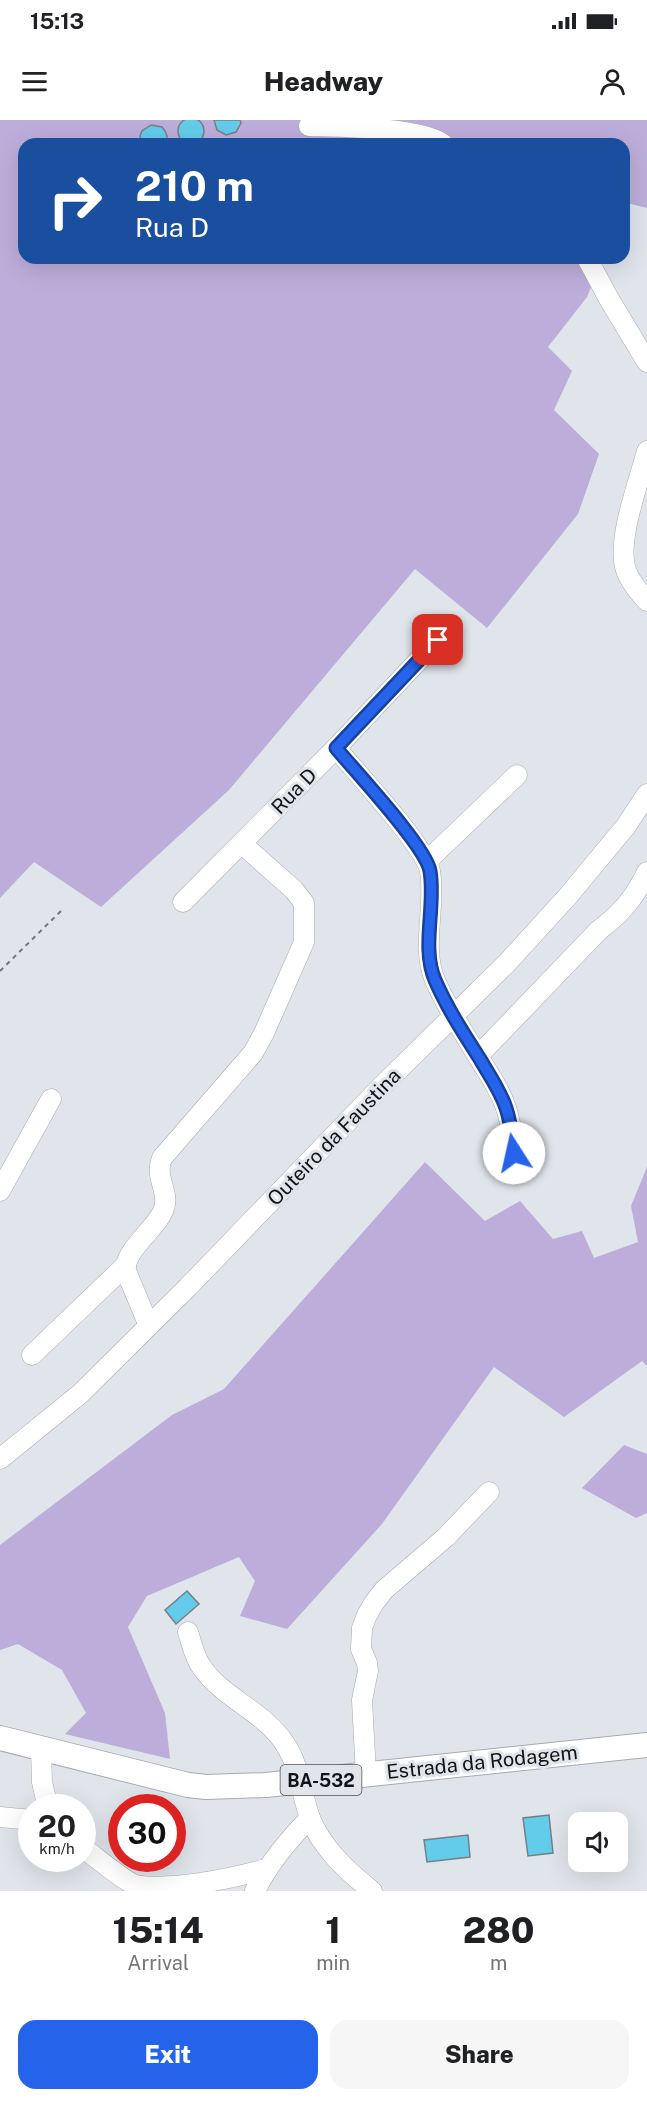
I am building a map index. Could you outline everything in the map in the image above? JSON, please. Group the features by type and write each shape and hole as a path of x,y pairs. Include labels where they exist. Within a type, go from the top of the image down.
{"main road":[{"name":"Estrada da Rodagem","path":"0,1738 188,1785 206,1787 301,1782 647,1745"}],"street":[{"path":"309,126 394,132 433,138"},
{"path":"590,264 647,362"},
{"path":"647,451 626,530 624,546 627,572 647,601"},
{"name":"Rua D","path":"183,902 336,748 452,625"},
{"path":"336,748 410,837 427,861 432,885 430,965 434,979 453,1017 496,1085 506,1108 516,1162"},
{"path":"427,861 517,776"},
{"name":"Outeiro da Faustina","path":"0,1459 80,1394 266,1207 380,1088 506,964 568,896 626,826 647,794"},
{"path":"32,1355 125,1266 165,1207 158,1167 162,1158 253,1053 304,942 304,903 294,890 242,844"},
{"path":"478,1056 599,930 618,917 632,899 647,872"},
{"path":"0,1191 51,1099"},
{"path":"125,1266 149,1326"},
{"path":"366,1775 362,1700 368,1671 361,1649 362,1628 367,1615 384,1590 446,1537 489,1492"},
{"path":"188,1632 198,1659 213,1680 265,1721 286,1745 301,1782 310,1818 324,1844 342,1865 372,1891"},
{"path":"41,1749 45,1794"},
{"path":"0,1817 18,1819"},
{"path":"255,1891 266,1869 292,1836 310,1818"},
{"path":"96,1857 135,1885 161,1889 212,1888 266,1869"}],"path":[{"path":"0,971 63,909"}],"shaded area":[{"path":"0,120 647,120 647,208 630,204 630,138 18,138 18,264 601,264 587,297 548,347 572,371 554,410 599,454 578,514 487,628 415,569 229,790 101,907 34,862 0,898"},
{"path":"425,1162 485,1221 520,1201 553,1239 582,1231 594,1258 638,1242 631,1206 647,1167 647,1366 642,1361 564,1417 494,1367 382,1524 287,1629 240,1616 255,1581 239,1557 147,1596 128,1627 165,1713 170,1759 65,1734 86,1713 62,1670 18,1644 0,1650 0,1545 172,1415 224,1389"},
{"path":"624,1445 647,1454 647,1513 636,1518 582,1488"}],"building":[{"path":"186,119 196,119 203,126 202,138 180,138 179,136 179,126"},
{"path":"214,120 240,120 241,123 236,132 226,135 217,130"},
{"path":"151,125 162,127 167,138 140,138 142,131"},
{"path":"187,1591 199,1604 176,1624 165,1610"},
{"path":"549,1815 553,1853 528,1856 523,1818"},
{"path":"468,1835 470,1857 427,1862 424,1840"}],"route":[{"path":"438,640 336,748 410,837 427,861 432,885 429,946 430,965 434,979 453,1017 496,1085 506,1108 514,1153"}]}
